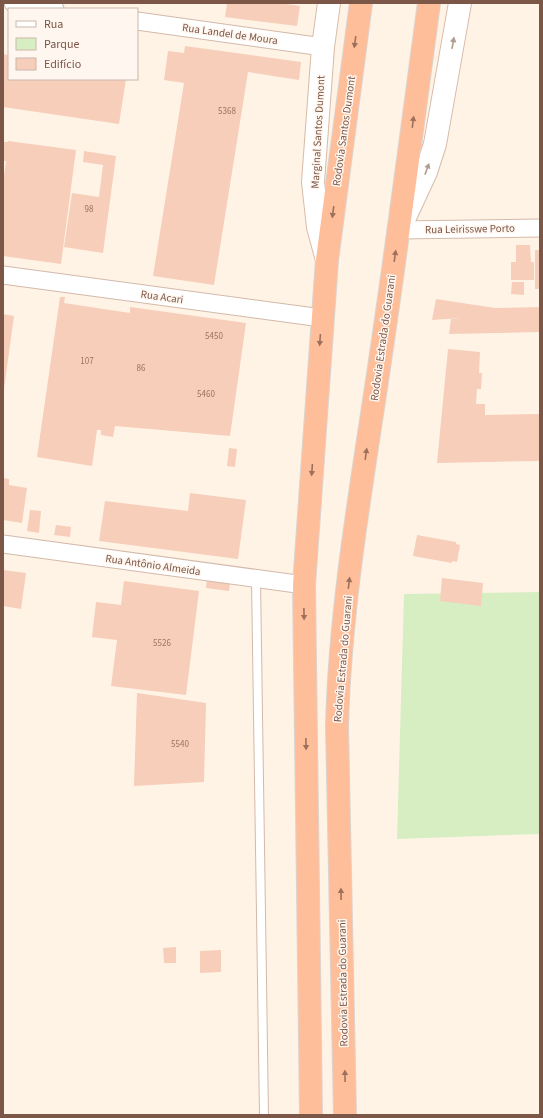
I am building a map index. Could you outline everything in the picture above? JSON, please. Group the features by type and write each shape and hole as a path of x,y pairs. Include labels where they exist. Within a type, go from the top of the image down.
{"highway":[{"name":"Rodovia Santos Dumont","path":"327,260 361,3"},
{"path":"399,230 429,3"},
{"name":"Rodovia Estrada do Guarani","path":"346,1115 337,726 338,688 356,525 399,230"},
{"path":"311,1115 304,585 327,260"}],"main road":[{"name":"Marginal Santos Dumont","path":"327,260 318,227 313,182 323,47 329,3"},
{"path":"399,230 426,172 435,144 460,3"}],"street":[{"path":"13,3 48,8"},
{"name":"Rua Landel de Moura","path":"138,21 323,47"},
{"name":"Rua Leirisswe Porto","path":"399,230 540,228"},
{"name":"Rua Acari","path":"3,275 322,318"},
{"name":"Rua Antônio Almeida","path":"3,544 256,580 304,585"}],"lane":[{"path":"256,580 264,1115"}],"green space":[{"path":"540,592 540,834 397,839 404,594"}],"building":[{"path":"227,3 280,3 300,6 297,26 225,17"},
{"path":"185,46 301,62 299,80 248,72 214,285 153,276 184,83 164,80 168,51 184,53"},
{"path":"3,54 8,55 8,80 126,80 119,124 3,107"},
{"path":"8,141 76,150 61,264 3,256 3,184 6,161 3,161 3,142"},
{"path":"84,151 116,156 103,253 64,247 72,193 99,197 103,165 83,162"},
{"path":"516,245 530,245 531,262 534,262 534,280 511,280 511,262 516,262"},
{"path":"535,250 540,250 540,289 535,289"},
{"path":"512,282 524,282 524,295 511,294"},
{"path":"60,297 65,297 64,303 130,313 130,307 246,323 230,436 115,426 113,437 101,435 101,430 97,430 92,466 37,457"},
{"path":"436,299 495,308 540,307 540,332 449,334 451,319 460,318 432,320"},
{"path":"3,314 14,316 4,389 3,389"},
{"path":"448,349 480,352 479,373 482,373 481,389 477,389 476,404 485,404 485,415 540,414 540,461 437,463"},
{"path":"229,448 237,449 235,467 227,466"},
{"path":"3,478 9,479 9,485 27,488 22,523 3,520"},
{"path":"190,493 246,500 238,559 99,541 105,501 188,511"},
{"path":"30,510 41,511 39,533 27,531"},
{"path":"56,525 71,527 70,537 54,535"},
{"path":"417,535 456,542 456,544 460,545 457,562 452,561 452,563 413,556"},
{"path":"3,570 26,573 21,609 3,606"},
{"path":"207,577 230,582 229,591 206,588"},
{"path":"442,578 483,583 481,606 440,601"},
{"path":"124,581 199,591 186,695 111,686 117,640 92,637 96,602 121,605"},
{"path":"137,693 206,703 204,782 134,786"},
{"path":"176,947 176,963 164,963 163,948"},
{"path":"221,950 221,972 200,973 200,951"}]}
